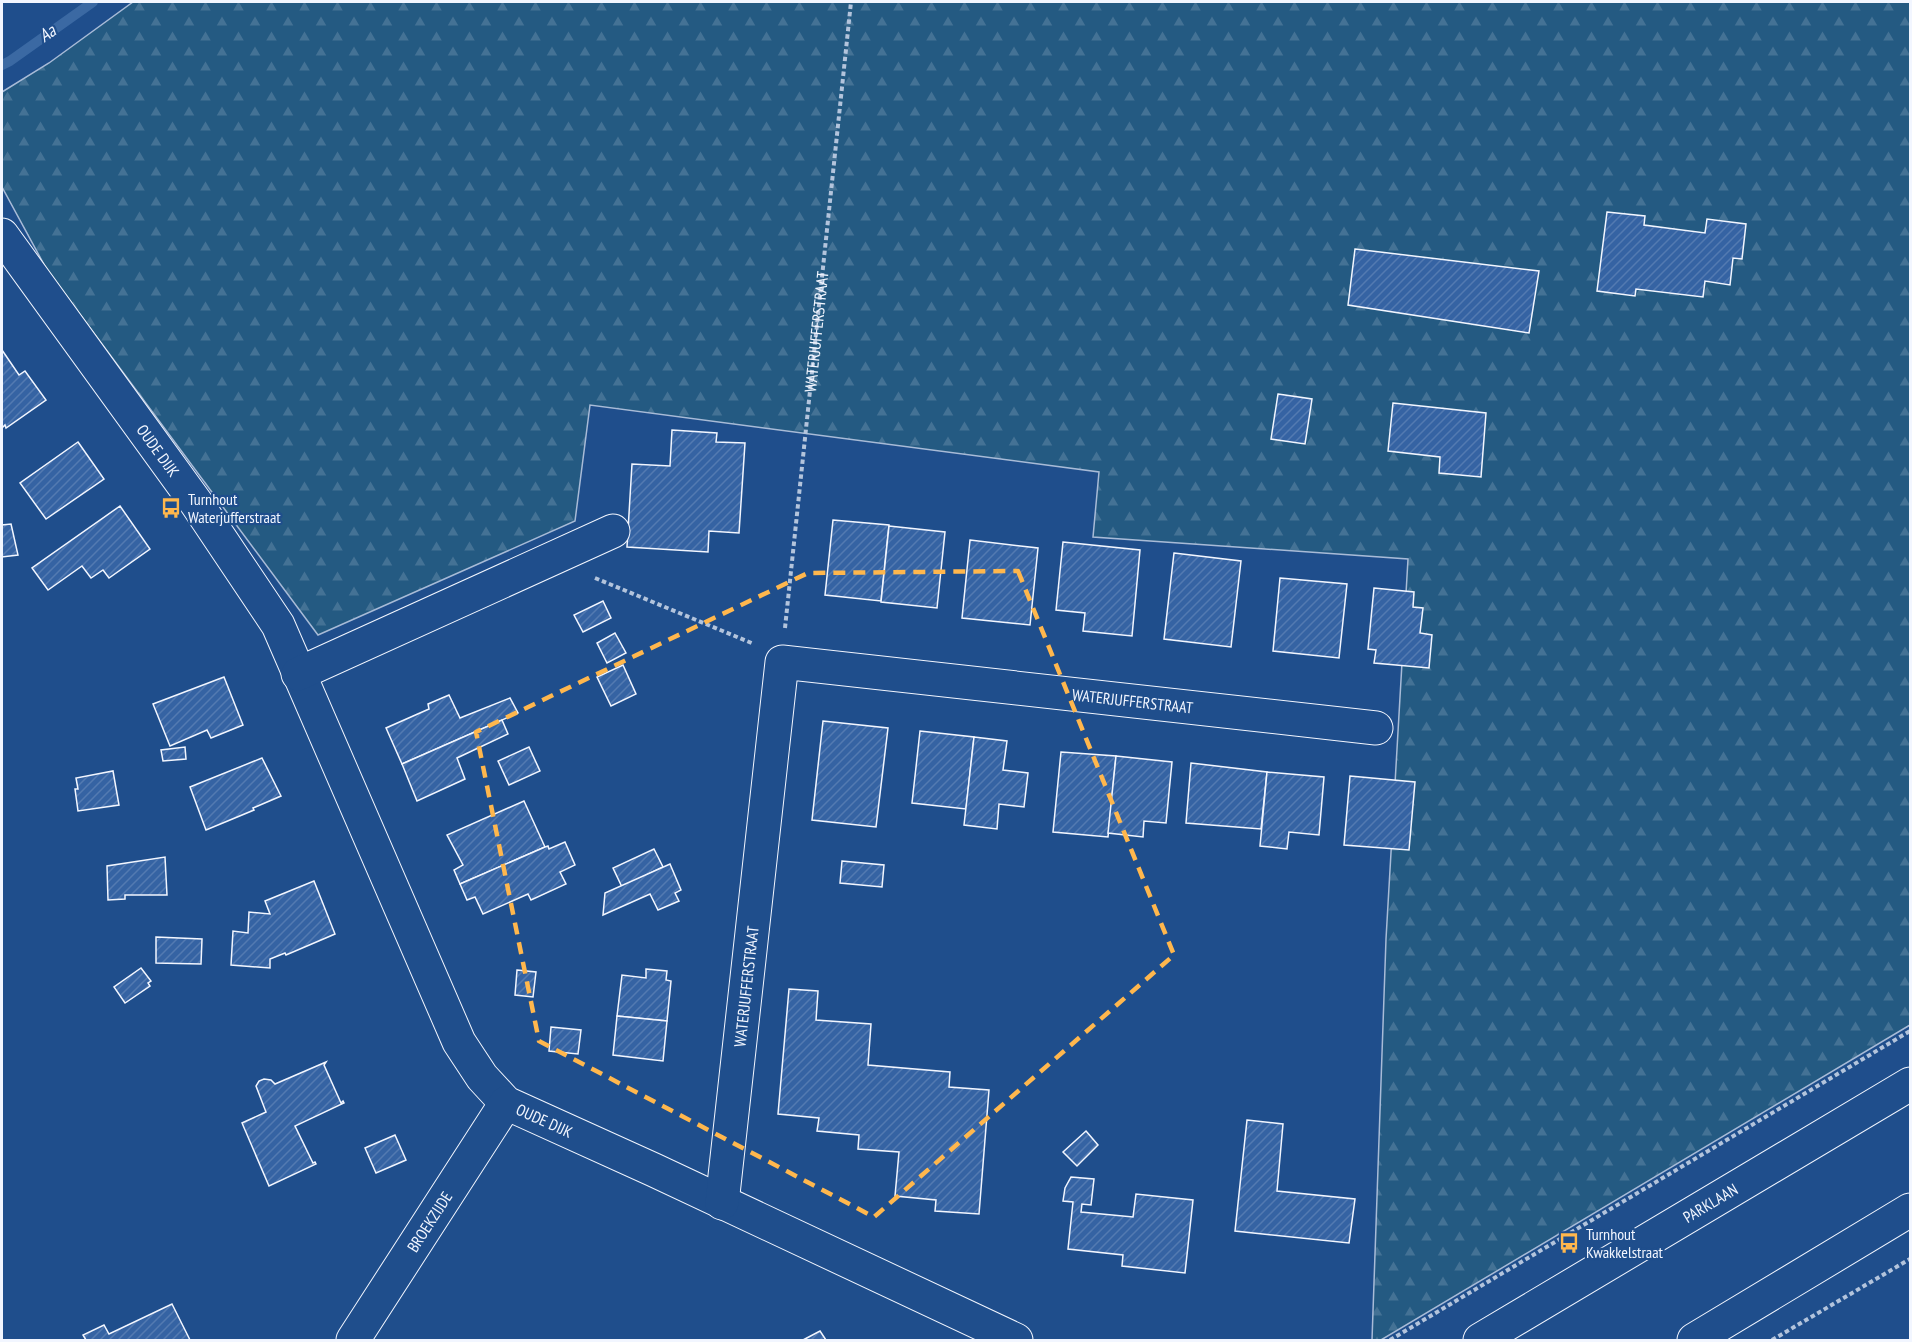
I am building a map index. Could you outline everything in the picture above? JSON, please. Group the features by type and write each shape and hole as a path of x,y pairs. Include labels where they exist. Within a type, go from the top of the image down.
{"street":[{"name":"OUDE DIJK","path":"2,235 203,514 278,625 459,1042 482,1077 506,1103 654,1170 1016,1341"},
{"path":"298,674 613,531"},
{"name":"WATERJUFFERSTRAAT","path":"722,1203 782,659 1376,729"},
{"name":"PARKLAAN","path":"1480,1341 1911,1084"},
{"name":"BROEKZIJDE","path":"353,1341 506,1103"},
{"path":"1694,1341 1911,1210"}],"path":[{"name":"WATERJUFFERSTRAAT","path":"782,659 851,2"},
{"path":"551,560 782,659"},
{"path":"1390,1341 1911,1032"},
{"path":"1773,1341 1911,1258"}],"highlighted area":[{"path":"1018,571 1174,955 874,1217 539,1041 476,732 808,573"}],"green space":[{"path":"133,2 1910,2 1910,1025 1381,1340 1372,1340 1386,939 1408,559 1093,537 1099,472 590,405 575,521 318,635 47,270 2,187 2,92 49,63"}],"building":[{"path":"1607,212 1645,216 1644,225 1705,233 1707,219 1746,224 1742,259 1733,258 1730,285 1705,281 1703,297 1636,289 1635,296 1597,291"},
{"path":"1355,249 1539,271 1529,333 1348,305"},
{"path":"2,350 19,375 25,371 46,400 6,428 5,425 2,428"},
{"path":"1278,394 1312,399 1305,444 1271,439"},
{"path":"1393,403 1486,413 1481,477 1439,473 1440,457 1388,451"},
{"path":"672,430 717,433 716,442 745,443 739,533 709,531 708,552 627,547 632,464 670,466"},
{"path":"78,442 104,479 46,519 20,483"},
{"path":"120,506 150,549 109,578 103,570 91,578 82,566 48,590 32,568"},
{"path":"833,520 889,525 881,601 825,595"},
{"path":"11,524 18,555 2,557 2,525"},
{"path":"889,526 945,532 937,608 881,602"},
{"path":"970,540 1038,548 1030,625 962,618"},
{"path":"1063,542 1140,550 1132,636 1083,631 1085,613 1056,610"},
{"path":"1174,553 1241,561 1231,647 1164,639"},
{"path":"1280,578 1347,584 1339,658 1273,651"},
{"path":"1374,588 1414,592 1413,607 1423,608 1420,633 1432,635 1429,668 1374,663 1376,650 1368,649"},
{"path":"603,601 611,618 583,632 574,615"},
{"path":"615,633 626,653 607,663 597,643"},
{"path":"623,665 636,694 611,706 597,677"},
{"path":"224,677 243,725 211,738 207,730 170,746 153,704"},
{"path":"449,695 460,718 510,698 518,713 402,764 386,728 429,709 428,704"},
{"path":"502,720 508,734 457,758 465,779 417,801 402,764"},
{"path":"823,721 888,728 876,827 812,820"},
{"path":"920,731 974,737 966,809 912,803"},
{"path":"974,737 1007,741 1003,770 1028,773 1024,807 999,804 997,829 964,825"},
{"path":"185,747 186,759 163,761 161,750"},
{"path":"529,747 540,771 509,785 498,761"},
{"path":"1061,752 1116,756 1108,837 1053,832"},
{"path":"1116,756 1172,762 1166,823 1144,821 1143,837 1108,833"},
{"path":"262,758 281,796 206,830 190,787"},
{"path":"1191,763 1267,772 1261,829 1186,823"},
{"path":"113,771 119,805 78,811 76,778"},
{"path":"1267,772 1324,777 1319,835 1289,832 1287,849 1260,846"},
{"path":"1350,776 1415,782 1409,850 1344,845"},
{"path":"524,801 545,847 460,884 454,870 463,865 447,835"},
{"path":"565,842 575,865 560,872 566,884 531,900 528,894 483,914 475,897 467,900 460,884 545,847 548,846 549,849"},
{"path":"654,849 663,867 622,887 613,868"},
{"path":"165,857 167,895 125,895 125,899 108,900 107,866"},
{"path":"842,861 884,865 882,887 840,883"},
{"path":"670,864 681,890 675,893 679,901 658,910 650,894 603,915 605,893"},
{"path":"314,881 335,934 286,955 285,953 270,959 270,968 231,965 233,931 248,933 249,912 270,914 265,901"},
{"path":"156,937 202,939 201,964 156,963"},
{"path":"141,968 151,981 148,983 150,986 125,1003 114,987"},
{"path":"646,969 667,971 666,980 671,981 667,1021 617,1016 622,975 646,978"},
{"path":"517,970 536,972 533,997 515,995"},
{"path":"789,989 818,991 816,1020 871,1024 868,1065 950,1072 949,1087 989,1090 979,1214 935,1211 936,1200 895,1196 899,1152 858,1149 859,1135 817,1131 819,1118 778,1114"},
{"path":"617,1016 667,1021 663,1061 613,1055"},
{"path":"551,1027 581,1030 578,1054 549,1051"},
{"path":"326,1062 324,1065 341,1103 343,1101 344,1103 295,1126 313,1163 316,1164 269,1186 242,1123 266,1112 256,1086 264,1079 271,1080 275,1084"},
{"path":"1247,1120 1283,1124 1277,1191 1355,1199 1349,1243 1235,1231"},
{"path":"1086,1131 1098,1145 1077,1166 1063,1152"},
{"path":"395,1135 406,1160 376,1173 365,1148"},
{"path":"1071,1177 1094,1179 1091,1205 1082,1204 1081,1212 1133,1217 1136,1194 1193,1200 1185,1273 1122,1266 1123,1255 1068,1249 1073,1202 1063,1201 1065,1188"},
{"path":"172,1304 190,1340 86,1340 83,1335 104,1325 109,1334"},
{"path":"820,1331 826,1340 803,1340"}],"waterway":[{"name":"Aa","path":"2,65 93,2"}],"place":[{"name":"Turnhout Waterjufferstraat","path":"171,508"},
{"name":"Turnhout Kwakkelstraat","path":"1569,1243"}]}
